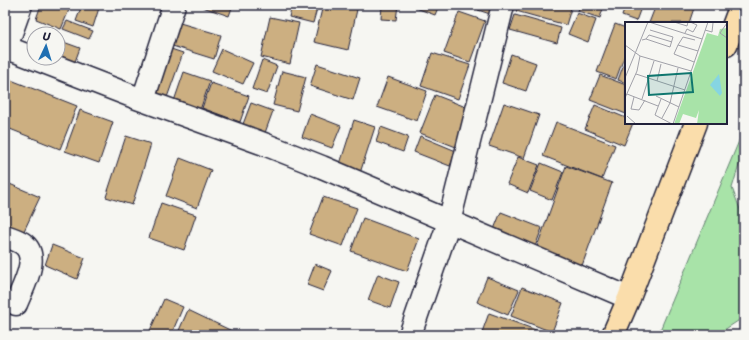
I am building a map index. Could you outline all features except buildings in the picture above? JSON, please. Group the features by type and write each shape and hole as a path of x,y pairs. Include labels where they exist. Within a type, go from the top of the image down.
{"main road":[{"path":"727,42 741,5"},
{"path":"613,335 629,298 696,124"}],"street":[{"path":"21,5 5,48 293,155 629,298"},
{"path":"143,100 174,5"},
{"path":"410,335 449,222 503,5"},
{"path":"5,236 24,244 31,253 31,269 16,304"}],"green space":[{"path":"744,129 744,154 732,188 744,220 744,317 721,332 719,335 658,335"}]}
